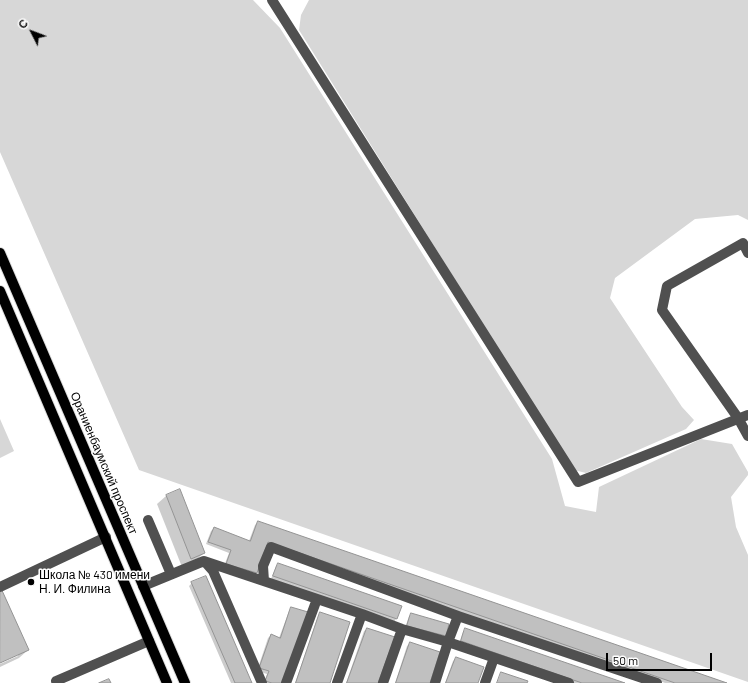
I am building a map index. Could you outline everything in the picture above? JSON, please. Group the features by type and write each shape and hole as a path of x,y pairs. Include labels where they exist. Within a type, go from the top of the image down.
{"main road":[{"name":"Ораниенбаумский проспект","path":"0,253 185,683"},
{"path":"0,292 106,537 167,683"},
{"path":"128,592 143,586"},
{"path":"149,641 164,635"}],"lane":[{"path":"272,0 578,482 743,417"},
{"path":"748,252 743,243 667,286 662,310 743,417 748,436"},
{"path":"148,520 171,574"},
{"path":"0,587 106,537"},
{"path":"264,581 263,566 271,547 458,616 640,680 657,683"},
{"path":"143,586 204,561 402,629 448,642 494,658 538,678 569,683"},
{"path":"204,561 213,571 262,683"},
{"path":"286,683 317,599"},
{"path":"337,683 362,614"},
{"path":"435,683 458,616"},
{"path":"383,683 402,629"},
{"path":"57,683 56,682 149,641"},
{"path":"485,683 494,658"}],"shaded area":[{"path":"0,0 253,0 280,28 552,459 565,506 596,512 599,487 701,439 732,444 748,472 748,475 731,497 736,527 748,555 748,682 139,470 0,152"},
{"path":"309,0 748,0 748,220 738,215 695,219 615,278 610,298 682,407 694,420 686,429 586,473 574,470 299,30 301,15"},
{"path":"0,419 14,451 0,458"}],"building":[{"path":"180,489 205,553 191,559 166,495"},
{"path":"258,521 727,683 675,683 268,542 257,573 226,564 231,550 208,542 214,527 250,541"},
{"path":"278,563 402,606 397,619 273,576"},
{"path":"206,576 252,683 235,683 191,582"},
{"path":"0,586 29,650 0,663"},
{"path":"291,607 308,612 283,683 272,683 265,681 269,671 259,668 271,634 280,638"},
{"path":"320,612 350,622 330,683 296,683"},
{"path":"411,613 449,624 446,636 407,626"},
{"path":"367,628 395,637 378,683 347,683"},
{"path":"465,628 625,683 582,683 461,641"},
{"path":"410,642 440,652 430,683 396,683"},
{"path":"456,657 484,667 478,683 446,683"},
{"path":"501,672 528,681 527,683 497,683"},
{"path":"109,679 111,683 99,683"}],"place":[{"name":"Школа № 430 имени Н. И. Филина","path":"31,582"}]}
